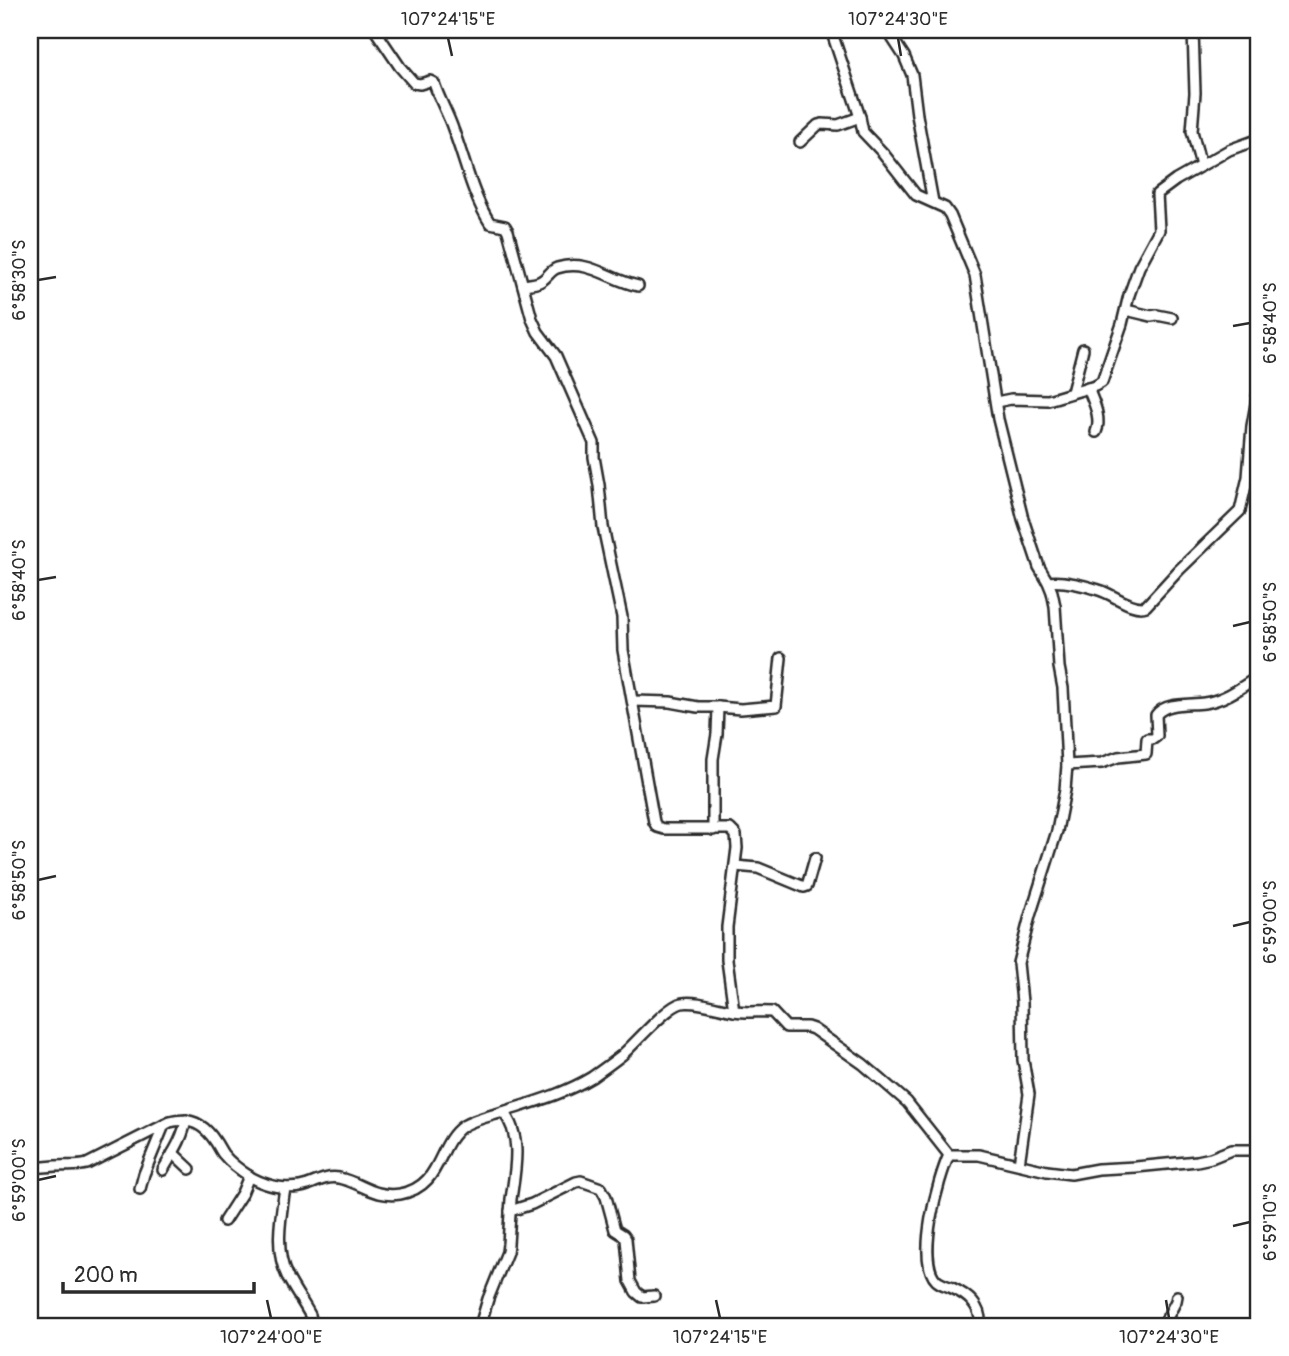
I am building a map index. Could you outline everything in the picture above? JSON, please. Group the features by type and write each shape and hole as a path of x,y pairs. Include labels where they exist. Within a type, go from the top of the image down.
{"street":[{"path":"375,30 414,83 434,83 454,130 476,196 490,223 505,226 508,231 532,319 556,356 594,443 603,527 622,617 623,650 654,822 657,827 664,829 730,829 736,835 737,848 727,927 727,960 734,1011"},
{"path":"831,30 863,132 916,195 945,208 973,269 1003,441 1023,519 1055,606 1067,765 1057,831 1019,957 1023,1060 1029,1094 1019,1164"},
{"path":"890,30 912,75 933,202"},
{"path":"1193,30 1195,93 1192,131 1201,166"},
{"path":"800,142 818,125 838,125 860,117"},
{"path":"996,402 1048,400 1102,382 1139,267 1160,230 1157,194 1229,150 1259,139"},
{"path":"523,285 541,282 557,268 589,267 627,284 638,286"},
{"path":"1126,310 1172,318"},
{"path":"1072,392 1083,349"},
{"path":"1048,582 1099,590 1133,607 1146,606 1240,511 1256,428 1259,387"},
{"path":"1088,388 1096,407 1099,428 1096,432"},
{"path":"633,701 741,709 776,706 781,658"},
{"path":"1067,765 1102,763 1118,757 1146,754 1147,739 1157,736 1156,715 1161,710 1227,696 1259,676"},
{"path":"713,830 713,760 718,707"},
{"path":"735,866 758,867 804,887 807,886 815,858"},
{"path":"30,1167 87,1164 164,1125 186,1121 197,1123 206,1130 230,1162 249,1176 268,1184 297,1188 326,1178 338,1178 381,1195 406,1192 426,1181 455,1134 464,1126 552,1096 592,1077 680,1004 734,1011 772,1012 786,1027 813,1029 892,1089 920,1117 949,1155"},
{"path":"480,1326 507,1252 516,1163 512,1127 503,1112"},
{"path":"163,1170 184,1132 186,1121"},
{"path":"140,1189 164,1125"},
{"path":"949,1155 979,1155 1071,1174 1098,1169 1198,1161 1231,1150 1259,1150"},
{"path":"173,1153 190,1169"},
{"path":"949,1155 935,1198 928,1264 939,1283 957,1290 978,1308 980,1326"},
{"path":"224,1221 242,1193 249,1176"},
{"path":"510,1211 576,1182 581,1181 601,1188 614,1227 617,1232 624,1234 626,1239 628,1268 633,1288 642,1297 654,1296"},
{"path":"285,1188 281,1259 287,1276 310,1315 307,1326"},
{"path":"1163,1326 1177,1296"}]}
